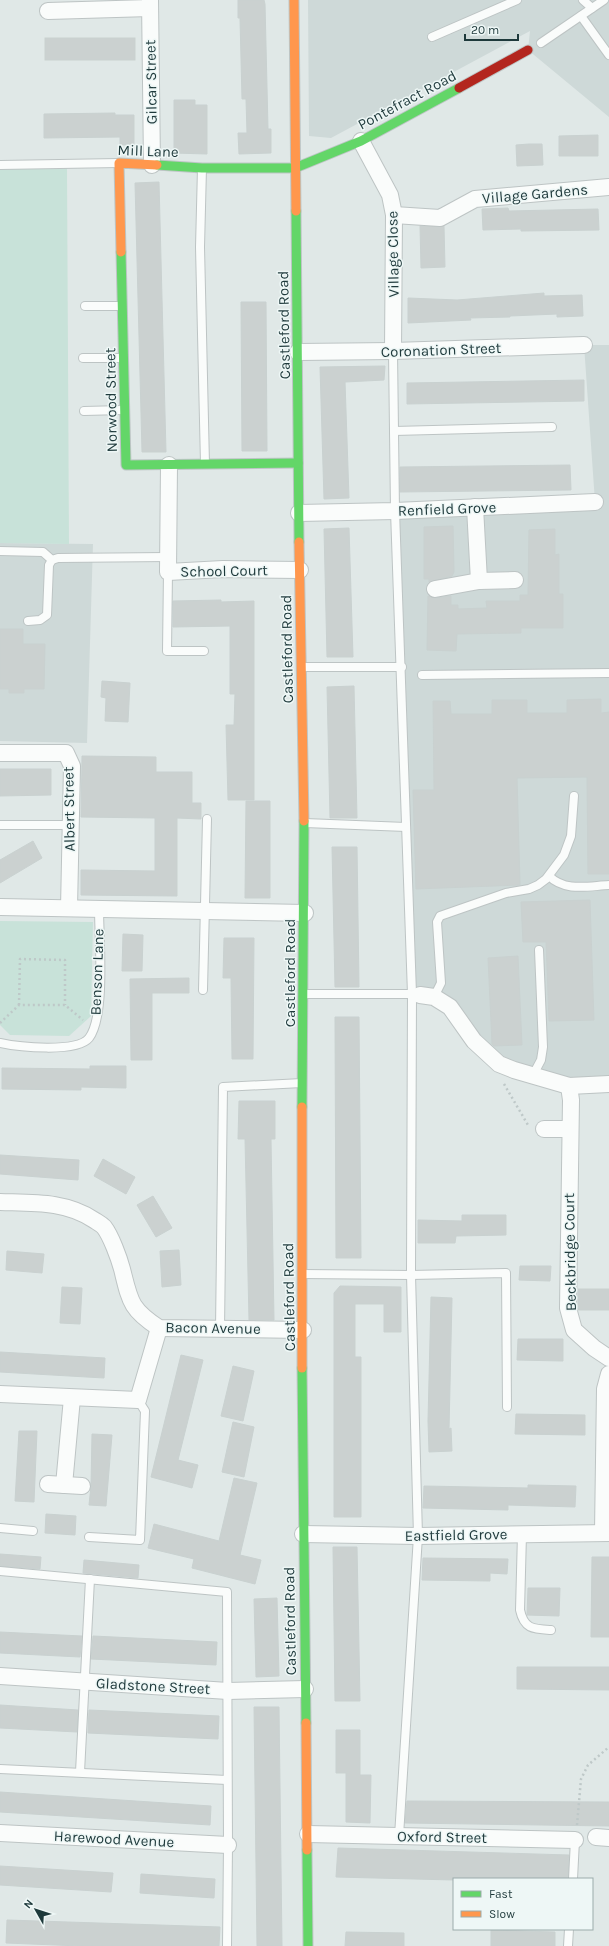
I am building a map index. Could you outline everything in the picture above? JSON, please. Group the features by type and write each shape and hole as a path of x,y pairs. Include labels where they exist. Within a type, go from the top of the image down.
{"street":[{"name":"Castleford Road","path":"294,0 298,463 305,913 302,1274 303,1534 308,1834 308,1946"},
{"path":"48,11 108,4 150,4"},
{"name":"Gilcar Street","path":"150,4 152,165"},
{"name":"Pontefract Road","path":"295,168 361,141 528,50"},
{"name":"Village Close","path":"361,141 390,195 394,215 394,351"},
{"name":"Mill Lane","path":"119,163 202,168 295,168"},
{"name":"Norwood Street","path":"119,163 126,465 298,463"},
{"name":"Village Gardens","path":"394,215 440,218 475,199 609,187"},
{"name":"Coronation Street","path":"298,352 394,351 584,345"},
{"path":"168,564 170,465"},
{"name":"Renfield Grove","path":"299,513 396,511 595,502"},
{"path":"475,507 479,581"},
{"name":"School Court","path":"168,564 223,569 300,570"},
{"path":"435,589 479,581 515,580"},
{"name":"Albert Street","path":"0,753 66,754 72,766 69,908"},
{"name":"Benson Lane","path":"0,907 305,913"},
{"path":"422,995 450,1007 474,1041 499,1064 514,1070 569,1086 609,1084"},
{"name":"Beckbridge Court","path":"569,1086 571,1100 568,1308 574,1330 594,1348 609,1358"},
{"path":"544,1129 570,1129"},
{"name":"Bacon Avenue","path":"0,1202 58,1204 83,1213 104,1227 122,1268 125,1287 132,1304 144,1318 159,1328 303,1330"},
{"path":"0,1394 138,1400 159,1328"},
{"path":"606,1533 605,1389 609,1374"},
{"path":"72,1398 56,1484 82,1486"},
{"name":"Eastfield Grove","path":"303,1534 418,1536 606,1533"},
{"name":"Gladstone Street","path":"0,1676 228,1690 305,1689"},
{"name":"Harewood Avenue","path":"0,1833 228,1846"},
{"name":"Oxford Street","path":"308,1834 575,1840"}],"lane":[{"path":"432,37 517,0"},
{"path":"583,0 592,8"},
{"path":"541,43 604,0"},
{"path":"581,16 609,55"},
{"name":"Mill Lane","path":"0,165 119,163"},
{"path":"202,168 200,248 205,465"},
{"path":"85,306 122,306"},
{"path":"394,351 396,511 406,827 422,995 411,1275 418,1536 399,1836"},
{"path":"83,358 124,358"},
{"path":"84,411 125,410"},
{"path":"394,431 552,427"},
{"path":"0,552 43,552 52,560"},
{"path":"28,621 40,620 47,615 49,565 52,560 58,558 168,564"},
{"name":"School Court","path":"168,564 167,651 204,651"},
{"path":"302,667 402,667"},
{"path":"422,675 609,673"},
{"path":"304,994 422,995 441,983 437,922 440,916 506,893 529,889 538,885 549,876 564,855 571,836 574,796"},
{"path":"203,990 207,819"},
{"path":"304,823 406,827"},
{"path":"0,825 71,825"},
{"path":"549,876 561,885 573,887 609,886"},
{"name":"Benson Lane","path":"0,1043 14,1046 76,1046 88,1039 94,1029 99,1008 99,909"},
{"path":"533,1075 541,1060 543,1047 539,950"},
{"path":"220,1329 223,1087 304,1083"},
{"path":"302,1274 411,1275 506,1273 507,1407"},
{"path":"89,1537 140,1540 145,1411 138,1400"},
{"path":"0,1528 33,1531"},
{"path":"522,1534 520,1610 522,1619 527,1626 536,1629 551,1630"},
{"path":"0,1571 227,1592 227,1946"},
{"path":"80,1772 90,1579"},
{"path":"0,1769 227,1780"},
{"path":"573,1878 575,1840"},
{"path":"568,1946 570,1930"}],"path":[{"path":"19,1005 20,959 65,960 64,1005"},
{"path":"0,1023 19,1005 64,1005 94,1029"},
{"path":"501,1080 529,1127 544,1129"},
{"path":"575,1840 581,1779 588,1765 609,1747"}],"shaded area":[{"path":"308,0 609,0 609,117 528,50 530,31 331,138 309,136"},
{"path":"584,345 609,345 609,1084 514,1070 462,1022 412,994 395,511 595,502"},
{"path":"0,543 93,544 87,743 0,741"}],"green space":[{"path":"0,165 67,165 69,544 0,543"},
{"path":"0,921 93,922 91,1016 69,1036 10,1035 0,1025"}],"building":[{"path":"238,0 264,0 265,4 268,129 271,129 271,153 239,154 238,133 247,133 246,99 242,99 240,18 238,18"},
{"path":"45,38 135,38 135,60 45,60"},
{"path":"174,100 195,100 195,105 207,105 207,154 174,153"},
{"path":"115,113 115,115 134,115 134,145 120,145 120,137 44,138 44,114"},
{"path":"598,135 598,156 559,156 559,136"},
{"path":"542,144 543,165 517,166 516,145"},
{"path":"159,182 166,452 142,452 135,183"},
{"path":"508,208 509,211 598,209 599,230 483,230 482,209"},
{"path":"420,226 444,226 445,267 421,268"},
{"path":"544,293 544,296 582,295 583,316 557,317 557,314 470,318 471,320 408,323 408,298 457,300"},
{"path":"241,302 266,302 267,451 242,451"},
{"path":"385,366 384,380 345,382 349,498 324,499 320,367"},
{"path":"584,380 584,401 407,404 407,383"},
{"path":"570,465 571,490 400,492 400,467"},
{"path":"453,526 454,572 452,576 429,582 429,579 424,579 424,527"},
{"path":"349,528 353,657 327,657 324,529"},
{"path":"555,529 555,555 559,554 559,594 563,594 563,628 521,628 521,633 457,634 456,651 427,650 428,596 436,598 451,596 451,605 458,605 458,609 487,608 486,601 520,601 520,595 528,595 529,530"},
{"path":"221,600 221,602 254,601 254,800 228,800 226,725 234,725 235,694 230,694 230,626 173,627 173,601"},
{"path":"0,629 23,629 23,644 45,644 44,689 24,689 24,693 9,693 9,689 0,689"},
{"path":"102,681 130,683 128,722 105,721 106,698 101,697"},
{"path":"354,686 357,818 330,818 327,687"},
{"path":"601,699 601,713 609,712 609,874 588,874 587,777 517,778 520,885 416,889 413,790 434,790 433,701 450,701 451,714 492,714 492,700 527,700 527,713 567,713 567,700"},
{"path":"82,756 156,757 156,772 192,772 192,803 201,803 201,819 177,818 177,896 81,895 81,870 155,871 155,818 81,817"},
{"path":"0,769 51,769 51,795 0,796"},
{"path":"246,801 270,801 270,898 245,898"},
{"path":"33,841 42,858 0,883 0,860"},
{"path":"332,847 357,847 359,987 335,987"},
{"path":"590,900 594,1020 549,1021 546,942 523,942 521,902"},
{"path":"123,934 143,935 142,971 122,971"},
{"path":"224,938 254,938 253,1059 232,1059 231,978 223,978"},
{"path":"518,956 522,1045 494,1046 492,1044 488,958"},
{"path":"189,978 189,993 152,993 152,1060 131,1060 130,979"},
{"path":"335,1017 359,1017 361,1258 336,1258"},
{"path":"90,1066 126,1066 126,1088 81,1087 81,1090 2,1089 2,1068 90,1069"},
{"path":"239,1101 275,1101 275,1139 271,1139 274,1320 249,1320 245,1139 238,1139"},
{"path":"0,1155 79,1160 78,1180 0,1174"},
{"path":"103,1159 135,1177 126,1194 94,1176"},
{"path":"153,1196 172,1228 156,1237 137,1205"},
{"path":"462,1215 506,1215 506,1235 456,1236 455,1243 418,1243 418,1220 462,1221"},
{"path":"179,1250 181,1285 162,1287 160,1251"},
{"path":"7,1251 44,1254 42,1273 6,1270"},
{"path":"520,1266 551,1266 550,1281 519,1280"},
{"path":"340,1286 401,1287 401,1332 384,1332 384,1304 355,1304 355,1357 361,1357 361,1517 334,1517 334,1293"},
{"path":"62,1287 82,1288 80,1324 60,1323"},
{"path":"578,1289 609,1289 609,1310 578,1310"},
{"path":"431,1297 452,1298 449,1429 451,1428 452,1451 429,1452 428,1421"},
{"path":"518,1339 563,1339 563,1361 517,1360"},
{"path":"0,1352 105,1358 104,1378 0,1372"},
{"path":"181,1355 203,1360 178,1460 198,1465 192,1488 151,1477"},
{"path":"233,1366 254,1371 243,1421 221,1416"},
{"path":"516,1414 585,1415 585,1435 515,1434"},
{"path":"233,1422 254,1427 244,1477 222,1472"},
{"path":"19,1431 37,1431 34,1502 15,1501"},
{"path":"92,1434 112,1435 106,1506 89,1505"},
{"path":"234,1478 257,1483 240,1555 261,1560 255,1584 192,1568 194,1559 148,1548 154,1524 219,1541"},
{"path":"528,1485 576,1486 575,1507 508,1505 508,1510 423,1508 424,1486 528,1488"},
{"path":"46,1514 76,1516 75,1535 45,1533"},
{"path":"333,1547 357,1547 360,1701 335,1701"},
{"path":"0,1554 41,1557 40,1569 0,1566"},
{"path":"592,1557 609,1557 609,1637 591,1637"},
{"path":"423,1558 508,1559 507,1574 490,1573 490,1581 422,1580"},
{"path":"84,1560 139,1565 138,1578 83,1573"},
{"path":"528,1588 560,1588 559,1616 527,1615"},
{"path":"277,1598 279,1676 256,1677 254,1599"},
{"path":"0,1632 82,1636 80,1657 0,1653"},
{"path":"93,1636 217,1642 216,1665 91,1659"},
{"path":"517,1667 609,1667 609,1690 517,1689"},
{"path":"0,1705 78,1710 77,1732 0,1728"},
{"path":"254,1707 279,1707 282,1946 257,1946"},
{"path":"89,1710 219,1716 218,1739 88,1733"},
{"path":"336,1730 360,1730 360,1775 371,1775 370,1823 346,1822 346,1773 336,1773"},
{"path":"0,1792 211,1806 210,1825 0,1812"},
{"path":"407,1801 609,1802 609,1826 405,1823"},
{"path":"338,1848 569,1855 568,1878 453,1878 453,1880 336,1877"},
{"path":"0,1866 113,1873 111,1892 0,1885"},
{"path":"141,1874 215,1879 214,1898 140,1893"},
{"path":"7,1920 220,1927 219,1946 80,1946 6,1943"},
{"path":"491,1930 555,1932 555,1946 491,1946"},
{"path":"346,1932 404,1933 404,1946 345,1946"}],"traffic: fast":[{"path":"157,165 202,168 295,168 361,141 459,88"},
{"path":"296,211 299,542"},
{"path":"121,252 126,465 298,463"},
{"path":"302,1107 304,821"},
{"path":"302,1368 306,1723"},
{"path":"307,1850 308,1946"}],"traffic: slow":[{"path":"294,0 296,211"},
{"path":"121,252 119,163 157,165"},
{"path":"299,542 304,821"},
{"path":"302,1107 302,1368"},
{"path":"306,1723 307,1850"}],"traffic: jam":[{"path":"459,88 528,50"}]}
